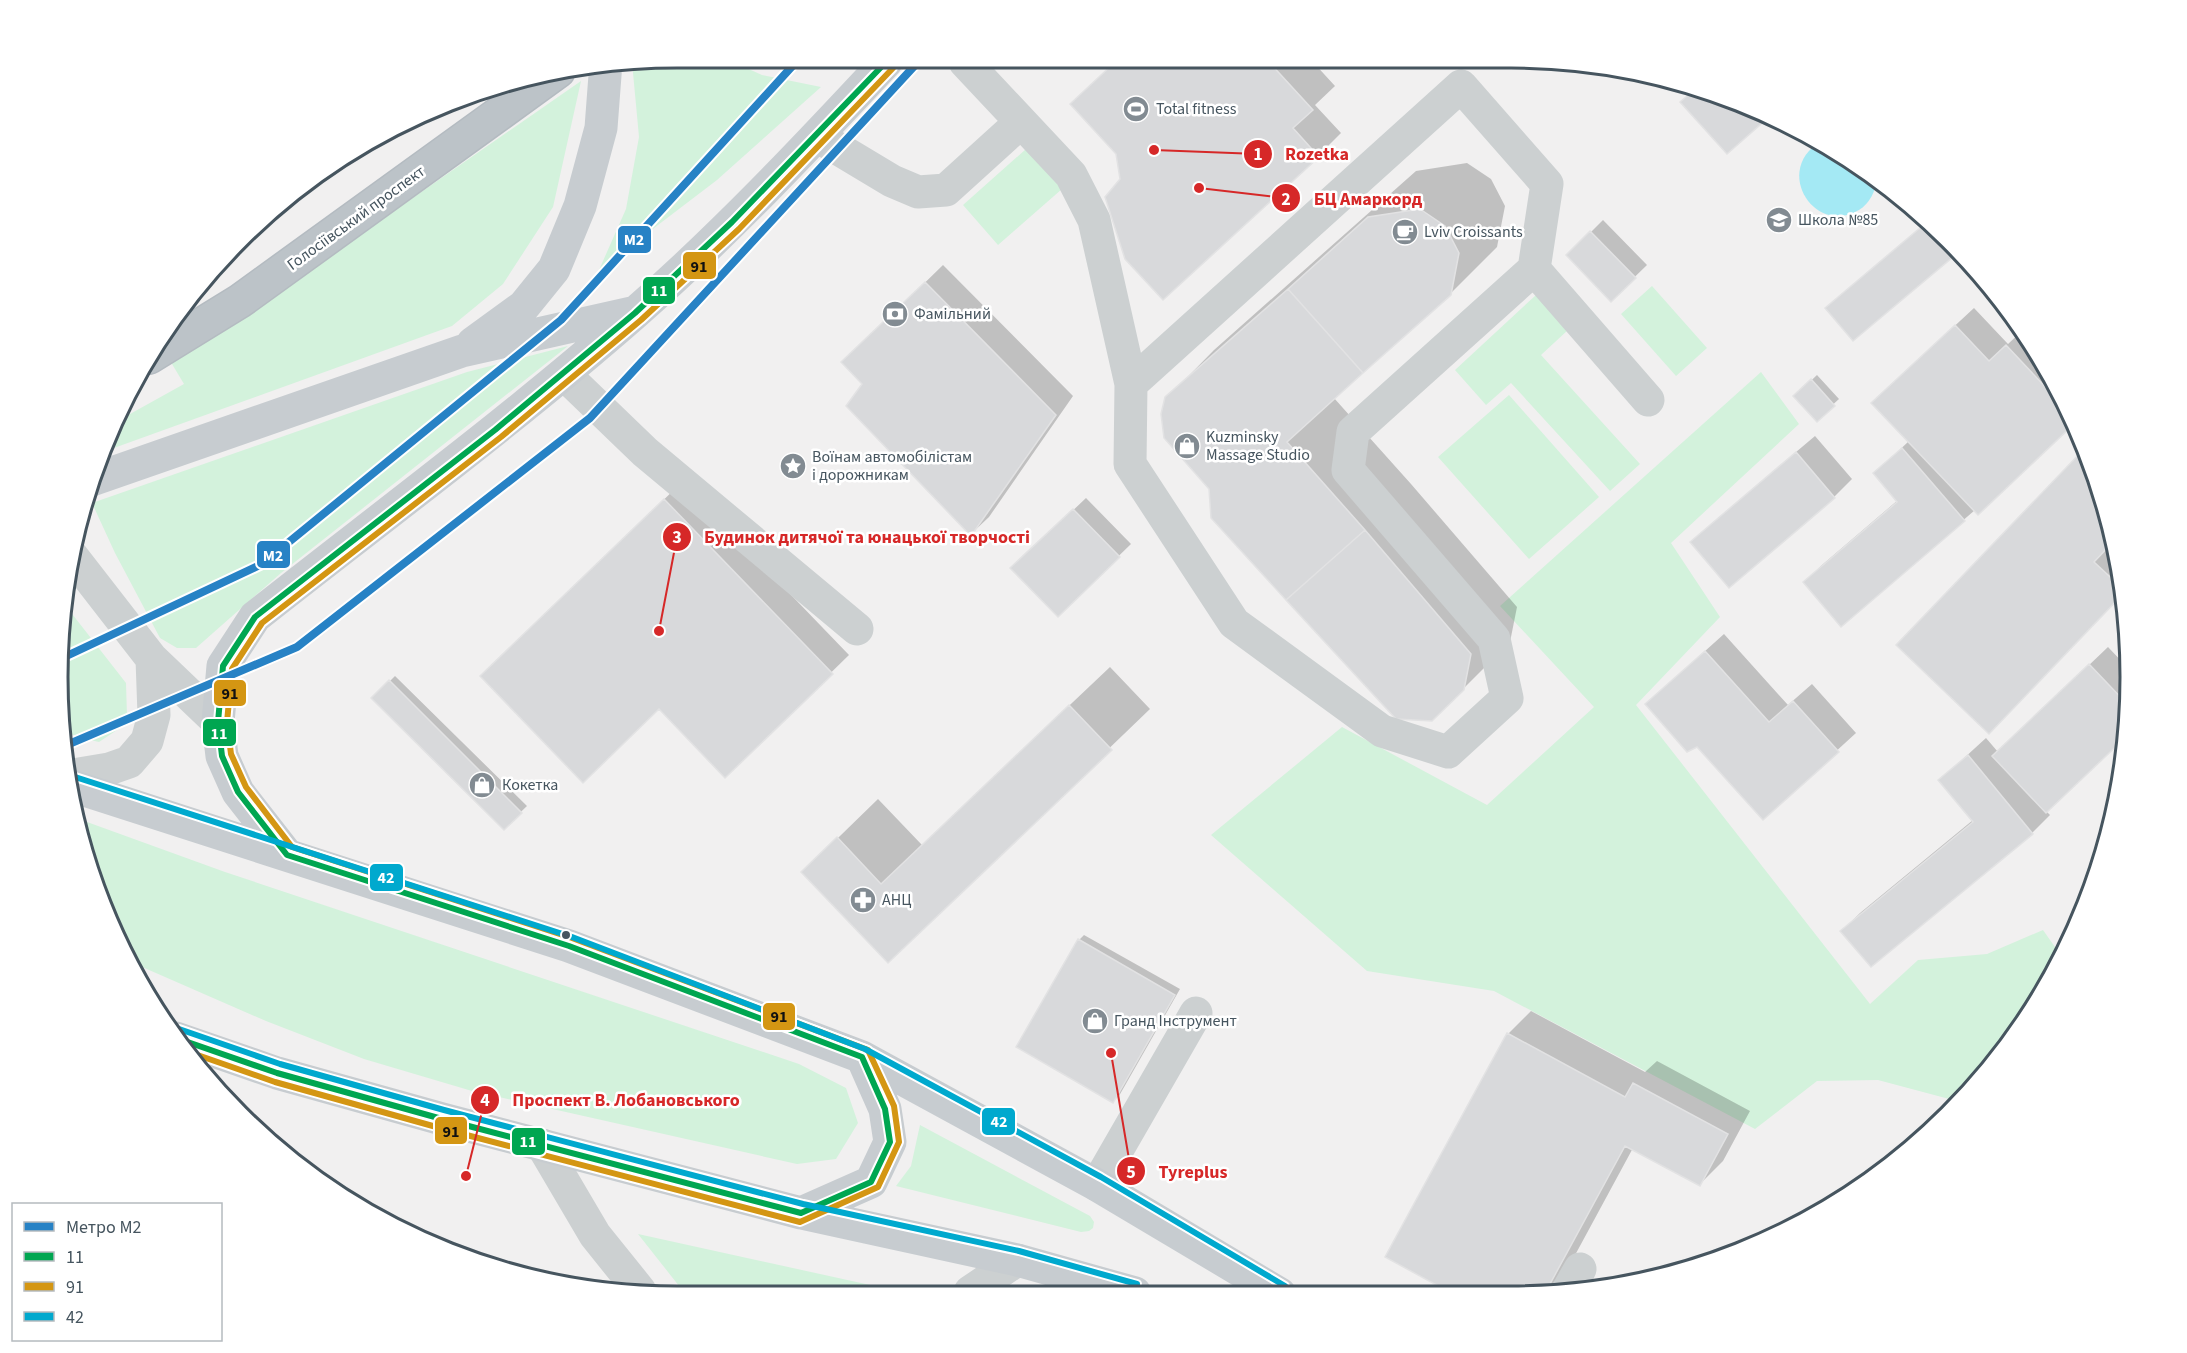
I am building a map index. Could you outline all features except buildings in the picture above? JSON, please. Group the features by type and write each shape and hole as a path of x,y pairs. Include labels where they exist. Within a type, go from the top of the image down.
{"highway":[{"name":"Голосіївський проспект","path":"164,348 240,302 542,83"}],"main road":[{"path":"287,855 238,792 222,756 218,722 223,666 255,616 564,374 636,312 696,258 817,136 880,68"},
{"path":"462,351 524,306 554,269 580,206 601,128 605,72"},
{"path":"102,477 462,351 636,312"},
{"path":"78,788 569,946 862,1057 1097,1185 1267,1286"},
{"path":"190,1043 277,1073 542,1145 801,1213 1017,1260 1110,1286"},
{"path":"801,1213 871,1182 890,1142 885,1109 862,1057"}],"lane":[{"path":"971,68 1071,175 1094,220 1131,384 1130,464 1234,623 1382,731 1448,752 1507,698 1494,639 1348,470 1353,432 1534,269 1547,184 1461,86 1131,384"},
{"path":"817,136 892,181 918,192 946,190 1021,122"},
{"path":"1534,269 1648,400"},
{"path":"564,374 645,452 857,630"},
{"path":"78,564 152,659 218,722"},
{"path":"76,775 109,769 129,762 147,741 154,715 152,659"},
{"path":"1097,1185 1196,1013"},
{"path":"542,1145 595,1235 634,1284"},
{"path":"979,1286 1017,1260"}],"green space":[{"path":"746,68 762,75 821,87 717,180 599,270 626,209 639,137 633,69"},
{"path":"581,81 553,207 503,284 452,326 112,449 126,416 184,384 169,359 289,284"},
{"path":"1026,149 1062,189 998,245 963,205"},
{"path":"1652,286 1707,348 1676,376 1621,314"},
{"path":"1536,295 1568,330 1541,355 1640,464 1610,491 1511,383 1486,405 1455,370"},
{"path":"568,346 281,573 196,648 177,648 160,638 115,553 93,503 467,372"},
{"path":"1761,372 1799,424 1671,543 1720,617 1636,705 1870,1004 1918,960 1987,954 2043,930 2056,948 2038,981 1994,1047 1949,1099 1878,1080 1817,1081 1755,1129 1494,991 1367,971 1211,835 1342,727 1487,805 1594,707 1500,606"},
{"path":"1509,395 1599,497 1529,559 1438,457"},
{"path":"71,613 126,683 127,716 120,728 99,742 71,734 69,716 68,676"},
{"path":"85,821 225,872 799,1064 846,1088 858,1123 836,1159 797,1164 472,1091 364,1059 266,1021 141,967 114,910"},
{"path":"920,1125 1090,1216 1094,1222 1093,1228 1081,1232 896,1186 911,1166"},
{"path":"638,1234 875,1286 679,1286"}],"water":[{"path":"1813,148 1849,170 1875,189 1871,197 1859,210 1843,216 1828,215 1815,208 1806,198 1800,184 1800,170 1805,156"}],"metro line":[{"name":"M2","path":"69,655 262,564 561,320 791,68"},
{"name":"M2","path":"72,743 297,647 590,418 912,68"}],"transit line":[{"name":"11","path":"190,1043 277,1073 442,1119 801,1213 871,1182 890,1142 885,1109 862,1057 569,946 287,855 238,792 222,756 218,722 223,666 255,617 495,430 635,313 732,222 880,68"},
{"name":"91","path":"201,1056 275,1082 440,1128 800,1222 878,1187 899,1142 894,1106 868,1050 572,938 292,847 246,787 231,754 227,722 232,669 262,623 501,437 641,320 739,229 893,68"},
{"name":"42","path":"76,777 572,937 865,1049 1101,1177 1285,1286"},
{"name":"42","path":"180,1029 280,1064 444,1110 803,1204 1019,1251 1137,1284"}],"place":[{"name":"Total fitness","path":"1136,109"},
{"name":"Rozetka","path":"1154,150"},
{"name":"БЦ Амаркорд","path":"1199,188"},
{"name":"Школа №85","path":"1779,220"},
{"name":"Lviv Croissants","path":"1405,232"},
{"name":"Фамільний","path":"895,314"},
{"name":"Kuzminsky Massage Studio","path":"1187,446"},
{"name":"Воїнам автомобілістам і дорожникам","path":"793,466"},
{"name":"Будинок дитячої та юнацької творчості","path":"659,631"},
{"name":"Кокетка","path":"482,785"},
{"name":"АНЦ","path":"863,900"},
{"name":"Гранд Інструмент","path":"1095,1021"},
{"name":"Tyreplus","path":"1111,1053"},
{"name":"Проспект В. Лобановського","path":"466,1176"}]}
